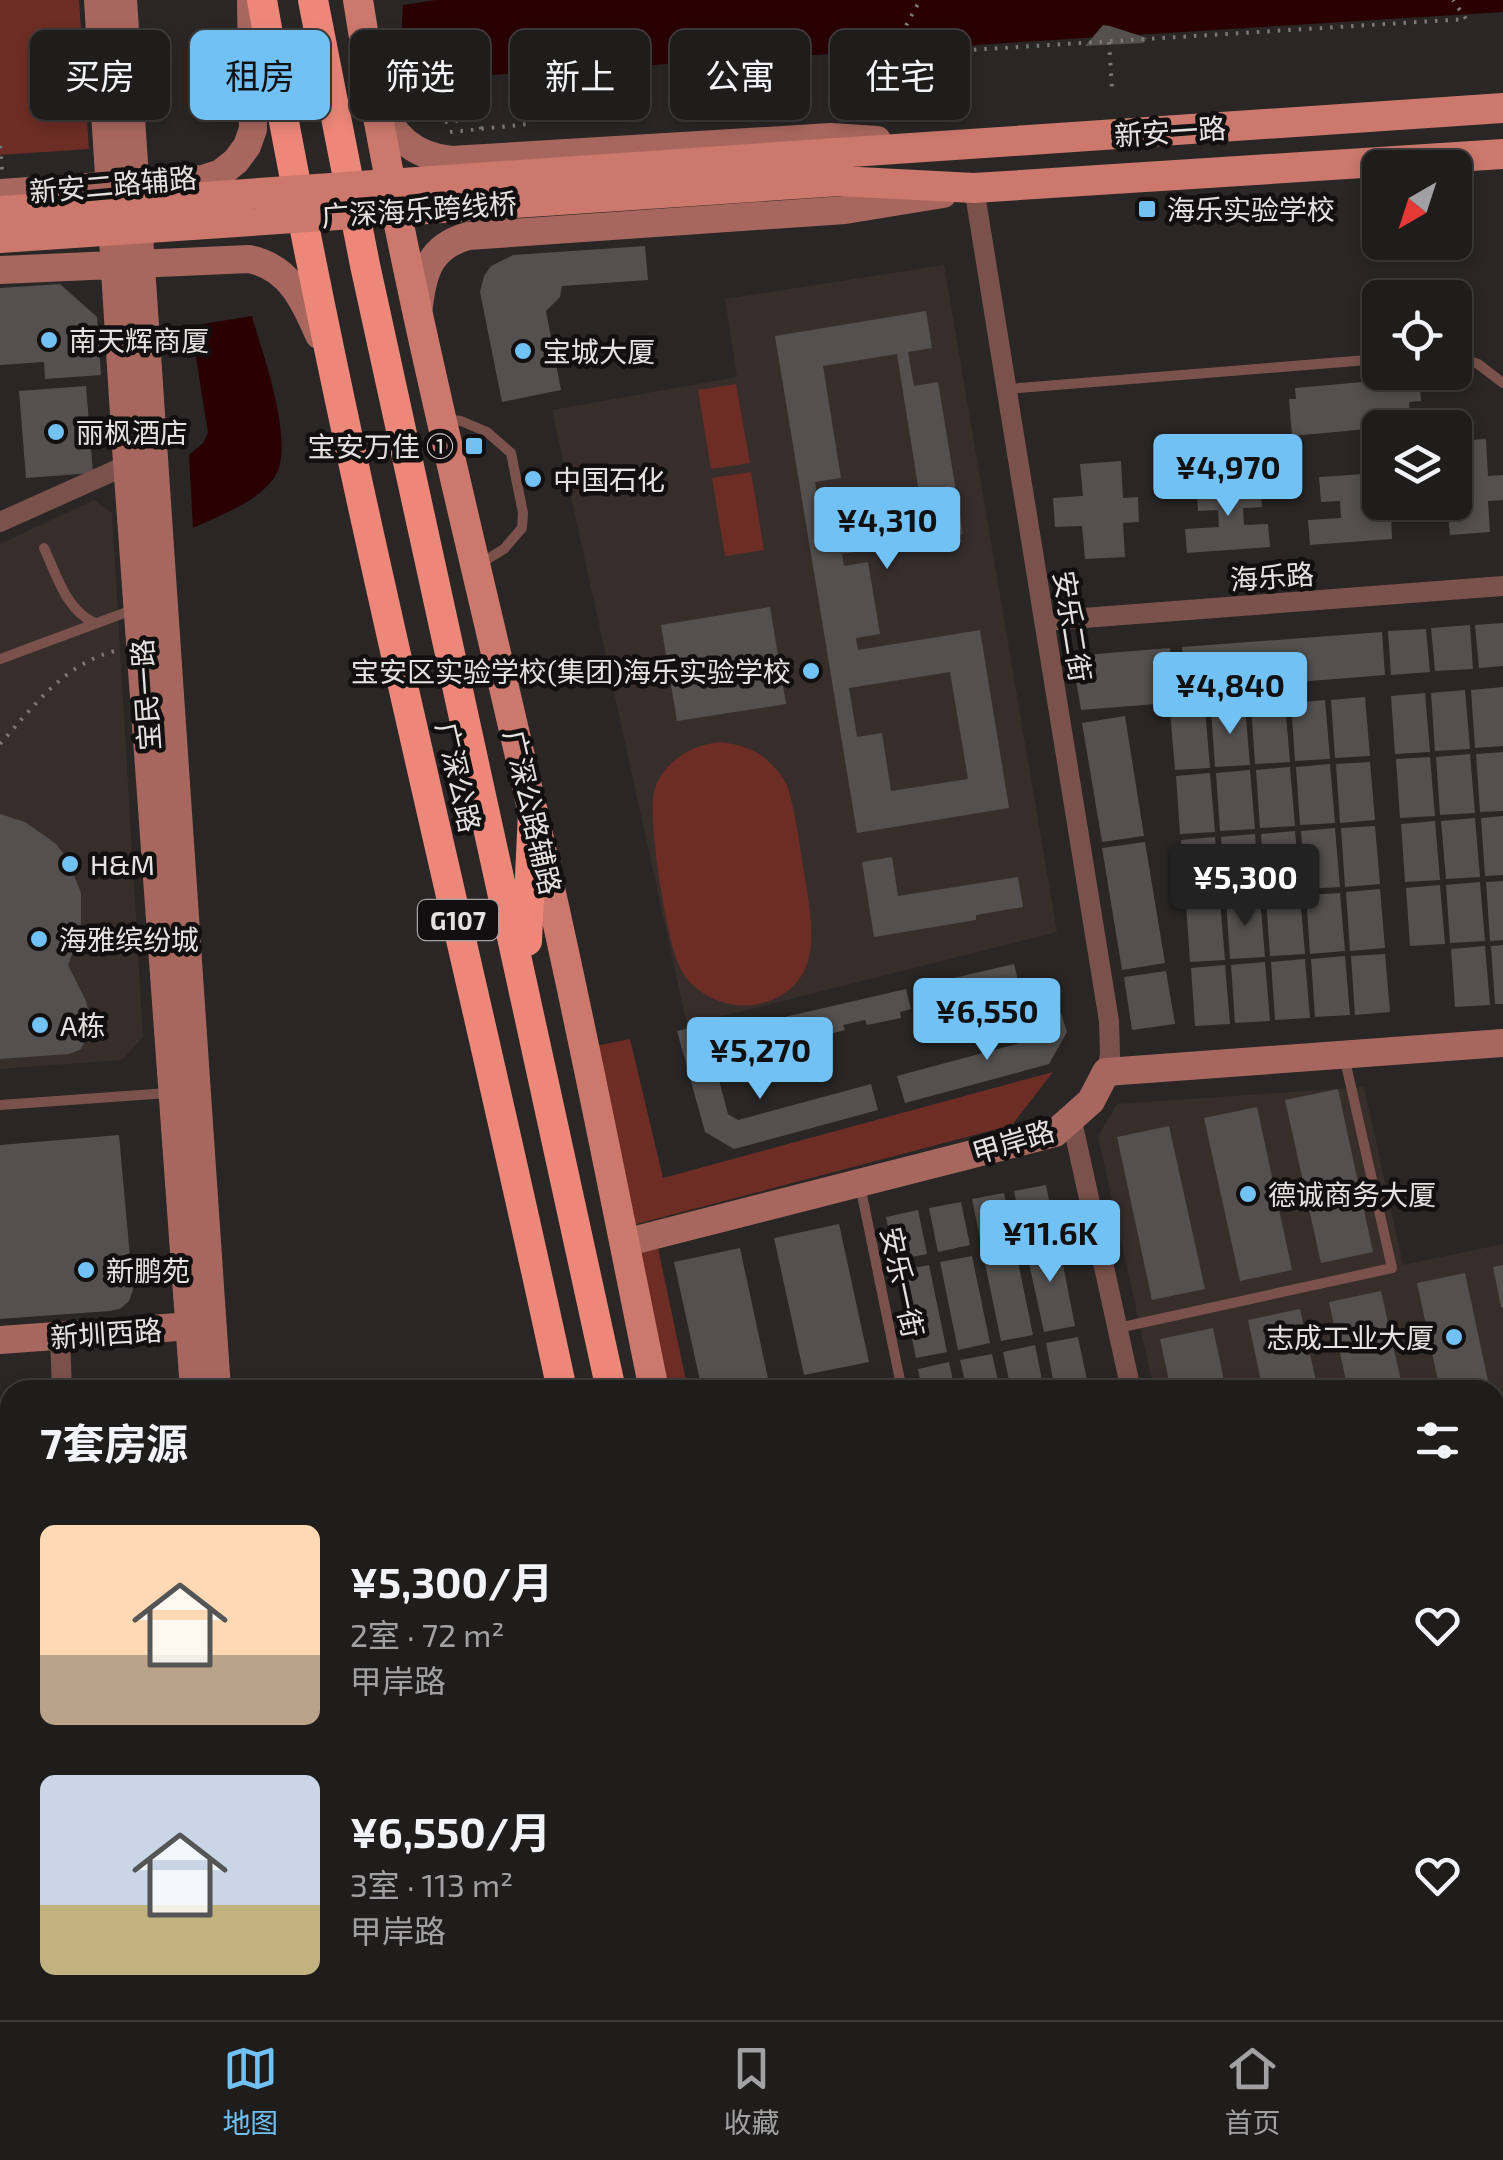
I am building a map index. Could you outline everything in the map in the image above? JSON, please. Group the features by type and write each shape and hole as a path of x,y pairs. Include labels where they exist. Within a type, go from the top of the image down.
{"highway":[{"name":"广深公路","path":"262,0 286,140 334,370 560,1380"},
{"name":"广深公路","path":"312,0 361,246 610,1380"},
{"path":"525,984 533,812"},
{"path":"594,1308 625,1380"}],"main road":[{"name":"宝民一路","path":"98,0 122,186"},
{"name":"宝民一路","path":"122,0 122,186 140,460 194,1014 201,1326 195,1380"},
{"name":"新安二路辅路","path":"1,195 203,179 221,172 247,146 253,129 251,0"},
{"name":"广深公路辅路","path":"358,0 363,30"},
{"name":"新安一路","path":"837,167 964,146 1495,106"},
{"name":"广深公路辅路","path":"380,120 442,419 533,812 652,1380"},
{"path":"386,120 414,150 432,158 480,159 831,137 964,146"},
{"name":"新安一路","path":"1472,156 1503,154"},
{"path":"480,159 459,170 448,188 448,197 456,217 489,233"},
{"path":"1472,160 1503,166"},
{"name":"新安一路","path":"837,167 974,188 1362,163"},
{"name":"广深海乐跨线桥","path":"1,195 837,167"},
{"name":"广深海乐跨线桥","path":"0,238 837,167"},
{"path":"419,308 422,278 433,256 453,240 489,233 845,210 974,188"},
{"path":"0,270 249,260 266,263 293,286 306,306 334,370"},
{"name":"宝民一路","path":"140,460 138,608 174,1093 201,1326 214,1380"},
{"path":"1106,1072 1503,1043"},
{"name":"甲岸路","path":"624,1244 1056,1133 1092,1101 1106,1072"},
{"name":"新圳西路","path":"0,1340 201,1326"}],"street":[{"name":"安乐二街","path":"974,188 1109,1021 1106,1072"},
{"path":"0,522 140,460"},
{"name":"海乐路","path":"1044,621 1503,586"},
{"path":"1072,1121 1129,1380"},
{"path":"60,1336 62,1380"}],"lane":[{"path":"1006,389 1362,359"},
{"path":"1472,362 1503,383"},
{"path":"442,419 462,421 487,432 511,453 523,513 522,528 504,549 475,565"},
{"path":"44,548 71,604 80,616 95,623"},
{"path":"0,658 138,608"},
{"path":"1118,1328 1392,1268 1344,1054"},
{"path":"0,1105 174,1093"},
{"name":"安乐一街","path":"860,1183 900,1380"}],"path":[{"path":"920,0 890,55 1466,19 1454,0"},
{"path":"1109,42 1112,89"},
{"path":"445,122 479,118 481,129"},
{"path":"450,132 528,124"},
{"path":"0,146 1,195"},
{"path":"0,744 58,680 75,667 96,656 132,648"}],"shaded area":[{"path":"0,0 79,0 81,30 30,30 30,120 87,120 89,149 0,155"},
{"path":"436,0 1503,0 1503,12 970,45 970,30 830,30 830,54 810,55 810,30 670,30 670,64 650,65 650,30 510,30 510,74 490,75 490,30 402,30 403,5"},
{"name":"宝安区实验学校(集团)海乐实验学校","path":"944,265 1057,932 687,1025 552,410 737,377 725,299"},
{"path":"252,316 280,422 280,463 274,478 258,495 193,528 189,455 208,433 191,326"},
{"path":"736,384 750,463 711,469 698,390"},
{"path":"751,472 764,550 725,556 712,478"},
{"name":"海雅缤纷城","path":"94,500 112,513 143,1037 122,1060 0,1069 0,544"},
{"path":"719,742 759,754 787,785 809,907 811,946 807,964 784,993 755,1005 714,999 686,977 673,946 658,874 653,822 655,788 680,756"},
{"path":"630,1039 663,1178 1053,1072 1012,1125 633,1225 595,1046"},
{"path":"1364,1087 1403,1265 1503,1244 1503,1380 1152,1380 1098,1136 1117,1104"},
{"path":"658,1248 686,1380 664,1380 637,1253"}],"building":[{"path":"1103,25 1147,38 1144,43 1085,46"},
{"name":"宝城大厦","path":"645,246 648,280 562,286 560,297 546,311 561,390 502,402 480,292 491,266 513,255"},
{"name":"南天辉商厦","path":"60,284 97,317 101,375 45,379 44,362 0,365 0,288"},
{"path":"926,311 932,348 908,352 914,386 938,382 963,534 842,554 844,566 868,562 880,634 856,638 858,650 980,630 1009,808 857,833 775,336","holes":["897,354 921,505 821,521 815,482 841,478 823,366","950,672 968,779 891,791 882,733 857,737 849,688"]},
{"path":"1362,382 1362,390 1420,390 1421,401 1409,402 1410,410 1362,410 1362,430 1292,436 1289,399 1296,399 1295,388"},
{"name":"丽枫酒店","path":"86,386 93,473 26,478 19,391"},
{"path":"1486,439 1488,476 1503,475 1503,500 1488,501 1490,532 1450,535 1449,520 1472,520 1472,440"},
{"path":"1121,461 1123,498 1138,497 1139,522 1123,523 1125,557 1085,559 1082,526 1055,527 1053,498 1083,496 1080,464"},
{"path":"1362,474 1362,520 1391,520 1392,539 1310,545 1308,520 1341,518 1340,501 1321,502 1319,477"},
{"path":"1260,482 1262,507 1243,508 1244,525 1268,524 1270,547 1187,553 1185,529 1219,527 1218,510 1198,511 1196,486"},
{"path":"770,607 786,704 677,721 661,625"},
{"path":"1503,623 1503,666 1479,668 1475,625"},
{"path":"1470,625 1473,669 1435,671 1431,628"},
{"path":"1426,629 1430,672 1391,675 1388,631"},
{"path":"1382,632 1385,675 1185,691 1182,647"},
{"path":"1170,648 1174,692 1154,693 1156,704 1081,710 1072,656"},
{"path":"1503,687 1503,746 1475,748 1471,690"},
{"path":"1465,690 1470,749 1435,751 1431,693"},
{"path":"1425,693 1430,752 1395,754 1391,696"},
{"path":"1365,697 1370,756 1335,758 1331,700"},
{"path":"1325,700 1330,759 1295,761 1291,703"},
{"path":"1285,703 1290,762 1255,764 1251,706"},
{"path":"1245,706 1250,765 1215,767 1211,709"},
{"path":"1205,709 1210,768 1175,770 1170,712"},
{"path":"1125,716 1144,836 1102,842 1082,723"},
{"path":"1503,752 1503,811 1480,812 1476,754"},
{"path":"1470,754 1475,813 1440,815 1436,757"},
{"path":"1430,757 1435,816 1400,818 1396,759"},
{"path":"1370,762 1375,820 1340,823 1336,764"},
{"path":"1330,764 1335,823 1300,825 1296,767"},
{"path":"1290,767 1295,826 1260,828 1256,770"},
{"path":"1250,770 1255,829 1220,831 1216,773"},
{"path":"1210,773 1215,832 1180,834 1176,776"},
{"name":"海雅缤纷城","path":"0,814 25,822 56,844 67,858 81,893 81,930 68,965 91,1021 80,1050 69,1054 0,1059"},
{"path":"1503,816 1503,875 1485,876 1481,818"},
{"path":"1475,818 1480,877 1446,879 1441,821"},
{"path":"1435,821 1440,880 1405,882 1401,824"},
{"path":"1375,826 1380,884 1345,887 1341,828"},
{"path":"1335,828 1340,887 1305,889 1301,831"},
{"path":"1295,831 1300,890 1265,892 1261,834"},
{"path":"1255,834 1260,893 1225,895 1221,837"},
{"path":"1215,837 1220,896 1185,898 1181,840"},
{"path":"1145,842 1165,963 1122,970 1102,848"},
{"path":"892,857 898,896 1018,877 1023,907 976,915 976,920 874,937 862,862"},
{"path":"1503,881 1503,940 1490,941 1486,882"},
{"path":"1480,882 1485,941 1450,943 1446,885"},
{"path":"1440,885 1445,944 1410,946 1406,888"},
{"path":"1380,889 1385,948 1350,951 1346,892"},
{"path":"1340,893 1345,951 1310,954 1306,895"},
{"path":"1300,895 1305,954 1270,956 1266,898"},
{"path":"1260,898 1265,957 1230,959 1226,901"},
{"path":"1220,901 1225,960 1190,962 1186,904"},
{"path":"1503,945 1503,1004 1495,1004 1491,946"},
{"path":"1485,946 1490,1005 1455,1007 1451,949"},
{"path":"1385,954 1390,1012 1355,1015 1351,956"},
{"path":"1345,956 1350,1015 1315,1017 1311,959"},
{"path":"1305,959 1310,1018 1275,1020 1271,962"},
{"path":"1265,962 1270,1021 1235,1023 1231,965"},
{"path":"1014,964 1019,985 1014,986 1015,991 982,999 981,993 970,996 972,1001 939,1009 938,1003 932,1004 928,984"},
{"path":"1225,965 1230,1024 1195,1026 1191,968"},
{"path":"1166,971 1175,1024 1132,1030 1124,977"},
{"path":"906,989 911,1009 900,1012 901,1018 843,1025 845,1030 810,1039 809,1033 787,1038 788,1044 753,1052 752,1046 741,1048 737,1028"},
{"path":"1061,1013 1067,1032 1049,1064 905,1103 897,1076 1031,1040 1037,1029 1035,1020"},
{"path":"704,1024 728,1114 738,1120 871,1084 878,1110 734,1149 705,1132 677,1031"},
{"path":"1338,1089 1373,1252 1321,1263 1285,1100"},
{"name":"德诚商务大厦","path":"1257,1107 1292,1270 1240,1281 1204,1118"},
{"path":"1169,1126 1205,1289 1152,1300 1117,1137"},
{"path":"119,1135 133,1290 129,1301 120,1309 109,1311 0,1319 0,1145"},
{"path":"1046,1185 1055,1228 1023,1235 1014,1191"},
{"path":"1004,1193 1013,1237 981,1243 972,1199"},
{"path":"961,1202 970,1245 938,1252 929,1208"},
{"path":"918,1210 927,1254 895,1260 886,1217"},
{"path":"839,1224 869,1362 804,1375 774,1238"},
{"path":"1058,1239 1075,1326 1044,1332 1025,1245"},
{"path":"1015,1247 1033,1335 1001,1341 983,1254"},
{"path":"740,1248 768,1380 700,1380 674,1262"},
{"path":"972,1256 990,1343 958,1350 940,1262"},
{"path":"929,1265 947,1352 916,1358 898,1271"},
{"path":"1503,1265 1503,1307 1501,1307 1493,1267"},
{"name":"志成工业大厦","path":"1465,1273 1488,1380 1438,1380 1417,1283"},
{"path":"1381,1291 1401,1380 1346,1380 1329,1302"},
{"path":"1300,1309 1316,1380 1261,1380 1248,1320"},
{"path":"1213,1328 1224,1380 1169,1380 1160,1339"},
{"path":"1078,1337 1087,1380 1053,1380 1046,1343"},
{"path":"1035,1345 1042,1380 1009,1380 1003,1352"},
{"path":"992,1354 998,1380 965,1380 960,1360"},
{"path":"949,1362 953,1380 920,1380 918,1369"}],"place":[{"name":"海乐实验学校","path":"1147,209"},
{"name":"南天辉商厦","path":"49,340"},
{"name":"宝城大厦","path":"523,351"},
{"name":"丽枫酒店","path":"56,432"},
{"name":"宝安万佳 ①","path":"474,446"},
{"name":"中国石化","path":"533,479"},
{"name":"宝安区实验学校(集团)海乐实验学校","path":"811,671"},
{"name":"H&M","path":"70,864"},
{"name":"海雅缤纷城","path":"39,939"},
{"name":"A栋","path":"40,1025"},
{"name":"德诚商务大厦","path":"1248,1194"},
{"name":"新鹏苑","path":"86,1270"},
{"name":"志成工业大厦","path":"1454,1337"}]}
